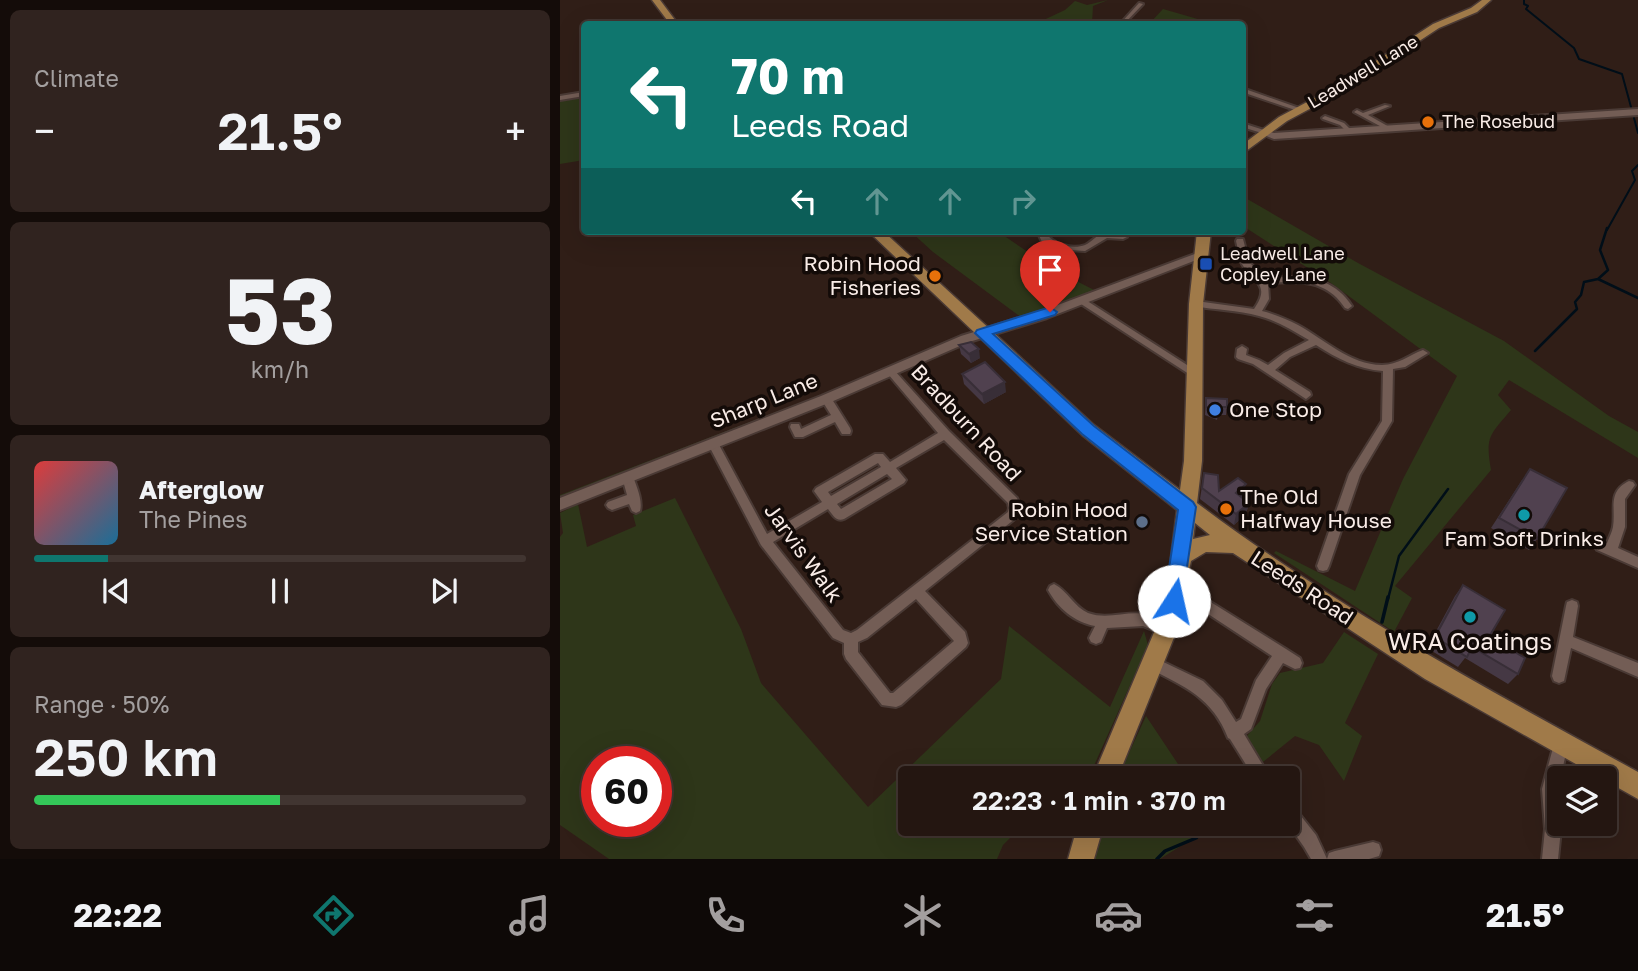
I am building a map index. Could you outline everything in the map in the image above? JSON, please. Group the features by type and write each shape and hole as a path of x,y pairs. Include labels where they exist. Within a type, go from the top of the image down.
{"main road":[{"path":"656,0 672,21"},
{"name":"Leadwell Lane","path":"1246,148 1264,133 1341,88 1440,23 1474,10 1487,0"},
{"name":"Leeds Road","path":"879,235 1088,430 1237,546 1412,658 1638,786"},
{"path":"1109,766 1166,630 1181,556 1191,472 1196,304 1203,235"},
{"path":"1156,483 1176,482 1191,472"},
{"path":"1181,556 1204,543 1223,542 1237,546"},
{"path":"1082,859 1088,836"}],"street":[{"path":"1120,21 1119,17 1135,11 1141,4"},
{"path":"1246,91 1300,110"},
{"path":"560,98 581,94"},
{"path":"1387,106 1360,114 1388,129"},
{"path":"1246,126 1274,136 1638,112"},
{"path":"1325,118 1342,124 1349,131"},
{"path":"1044,235 1051,243 1080,249 1089,248 1105,235 1124,237"},
{"path":"1240,241 1245,262 1263,281 1265,299 1257,311"},
{"name":"Sharp Lane","path":"560,504 826,399 982,333 1081,300 1200,255"},
{"path":"1263,281 1318,282 1338,293 1348,306"},
{"path":"1081,300 1195,374"},
{"path":"1196,304 1257,311 1292,326 1342,357 1388,369 1404,364 1423,353"},
{"path":"1268,370 1287,355 1314,342"},
{"path":"1242,349 1241,357 1268,370 1306,396"},
{"path":"1323,566 1355,474 1387,421 1388,369"},
{"name":"Bradburn Road","path":"891,372 945,434 1013,501 1015,508 1012,515 917,591"},
{"path":"826,399 846,430"},
{"path":"795,427 799,434 837,417"},
{"path":"765,541 945,434"},
{"name":"Jarvis Walk","path":"713,444 765,541 838,634 851,639"},
{"path":"612,505 635,502 628,477"},
{"path":"1629,485 1619,498 1619,527 1606,548 1638,563"},
{"path":"1054,590 1070,609 1085,618 1103,622 1144,620 1166,630"},
{"path":"917,591 960,636 961,643 896,700 887,700 850,654 851,639 862,634 917,591"},
{"path":"1201,602 1296,663"},
{"path":"1559,676 1572,606"},
{"path":"1096,638 1103,622"},
{"path":"1566,640 1638,670"},
{"path":"1233,733 1246,724 1261,685 1281,653"},
{"path":"1153,663 1198,686 1217,705 1255,766"},
{"path":"1550,859 1553,829 1550,789 1560,744"},
{"path":"1300,827 1319,859"},
{"path":"1335,859 1373,850"}],"green space":[{"path":"1108,0 1093,6 1092,21 1041,21 1065,10 1075,1 1087,5"},
{"path":"1163,9 1205,21 1152,21"},
{"path":"581,96 581,160 560,164 560,99"},
{"path":"1246,198 1358,263 1504,341 1609,416 1638,432 1638,458 1509,380 1498,395 1511,410 1498,425 1489,443 1491,470 1395,586 1412,598 1394,632 1274,553 1276,551 1355,591 1403,479 1457,376 1331,283 1246,228"},
{"path":"914,235 1003,235 1053,269 1096,291 1022,318"},
{"path":"802,402 800,405 560,498 560,495"},
{"path":"675,498 741,629 761,683 868,807 898,778 898,836 1012,836 1003,845 997,859 609,859 560,825 560,537 563,533 560,513 578,504 587,547 636,526 633,515"},
{"path":"1009,626 1110,707 1144,631 1148,645 1094,766 911,766 1001,679"},
{"path":"1344,632 1378,654 1345,723 1362,736 1344,781 1319,745 1295,736 1263,762 1246,737 1260,721 1272,684 1280,673 1323,663"},
{"path":"1146,716 1179,766 1123,766"},
{"path":"1097,836 1197,836 1160,859 1090,859"}],"building":[{"path":"971,342 979,349 969,354 959,345"},
{"path":"985,362 1005,382 982,394 962,374"},
{"path":"1206,398 1227,399 1227,407 1219,407 1219,412 1206,407"},
{"name":"Fam Soft Drinks","path":"1530,469 1567,488 1537,539 1499,518"},
{"path":"1204,473 1218,475 1219,491 1238,478 1246,484 1236,493 1249,503 1236,514 1202,488"},
{"path":"1463,585 1505,610 1489,637 1525,658 1518,674 1472,647 1467,657 1435,637"}],"waterway":[{"path":"1524,0 1524,4 1528,6 1526,9 1574,48 1579,59 1622,74 1631,107"},
{"path":"1634,118 1638,133"},
{"path":"1607,230 1635,180 1632,171 1638,165"},
{"path":"1598,279 1608,270 1600,250 1607,228"},
{"path":"1535,351 1577,309 1575,302 1581,295 1584,282 1598,279"},
{"path":"1598,279 1638,298"},
{"path":"1388,599 1399,556 1448,489"},
{"path":"1382,622 1388,597"},
{"path":"1157,859 1165,851 1198,836"}],"place":[{"name":"The Rosebud","path":"1428,122"},
{"name":"Leadwell Lane Copley Lane","path":"1206,264"},
{"name":"Robin Hood Fisheries","path":"935,276"},
{"name":"One Stop","path":"1215,410"},
{"name":"The Old Halfway House","path":"1226,509"},
{"name":"Fam Soft Drinks","path":"1524,515"},
{"name":"Robin Hood Service Station","path":"1142,522"},
{"name":"WRA Coatings","path":"1470,617"}],"route":[{"path":"1050,312 982,333 1088,430 1187,507 1174,601"}]}
